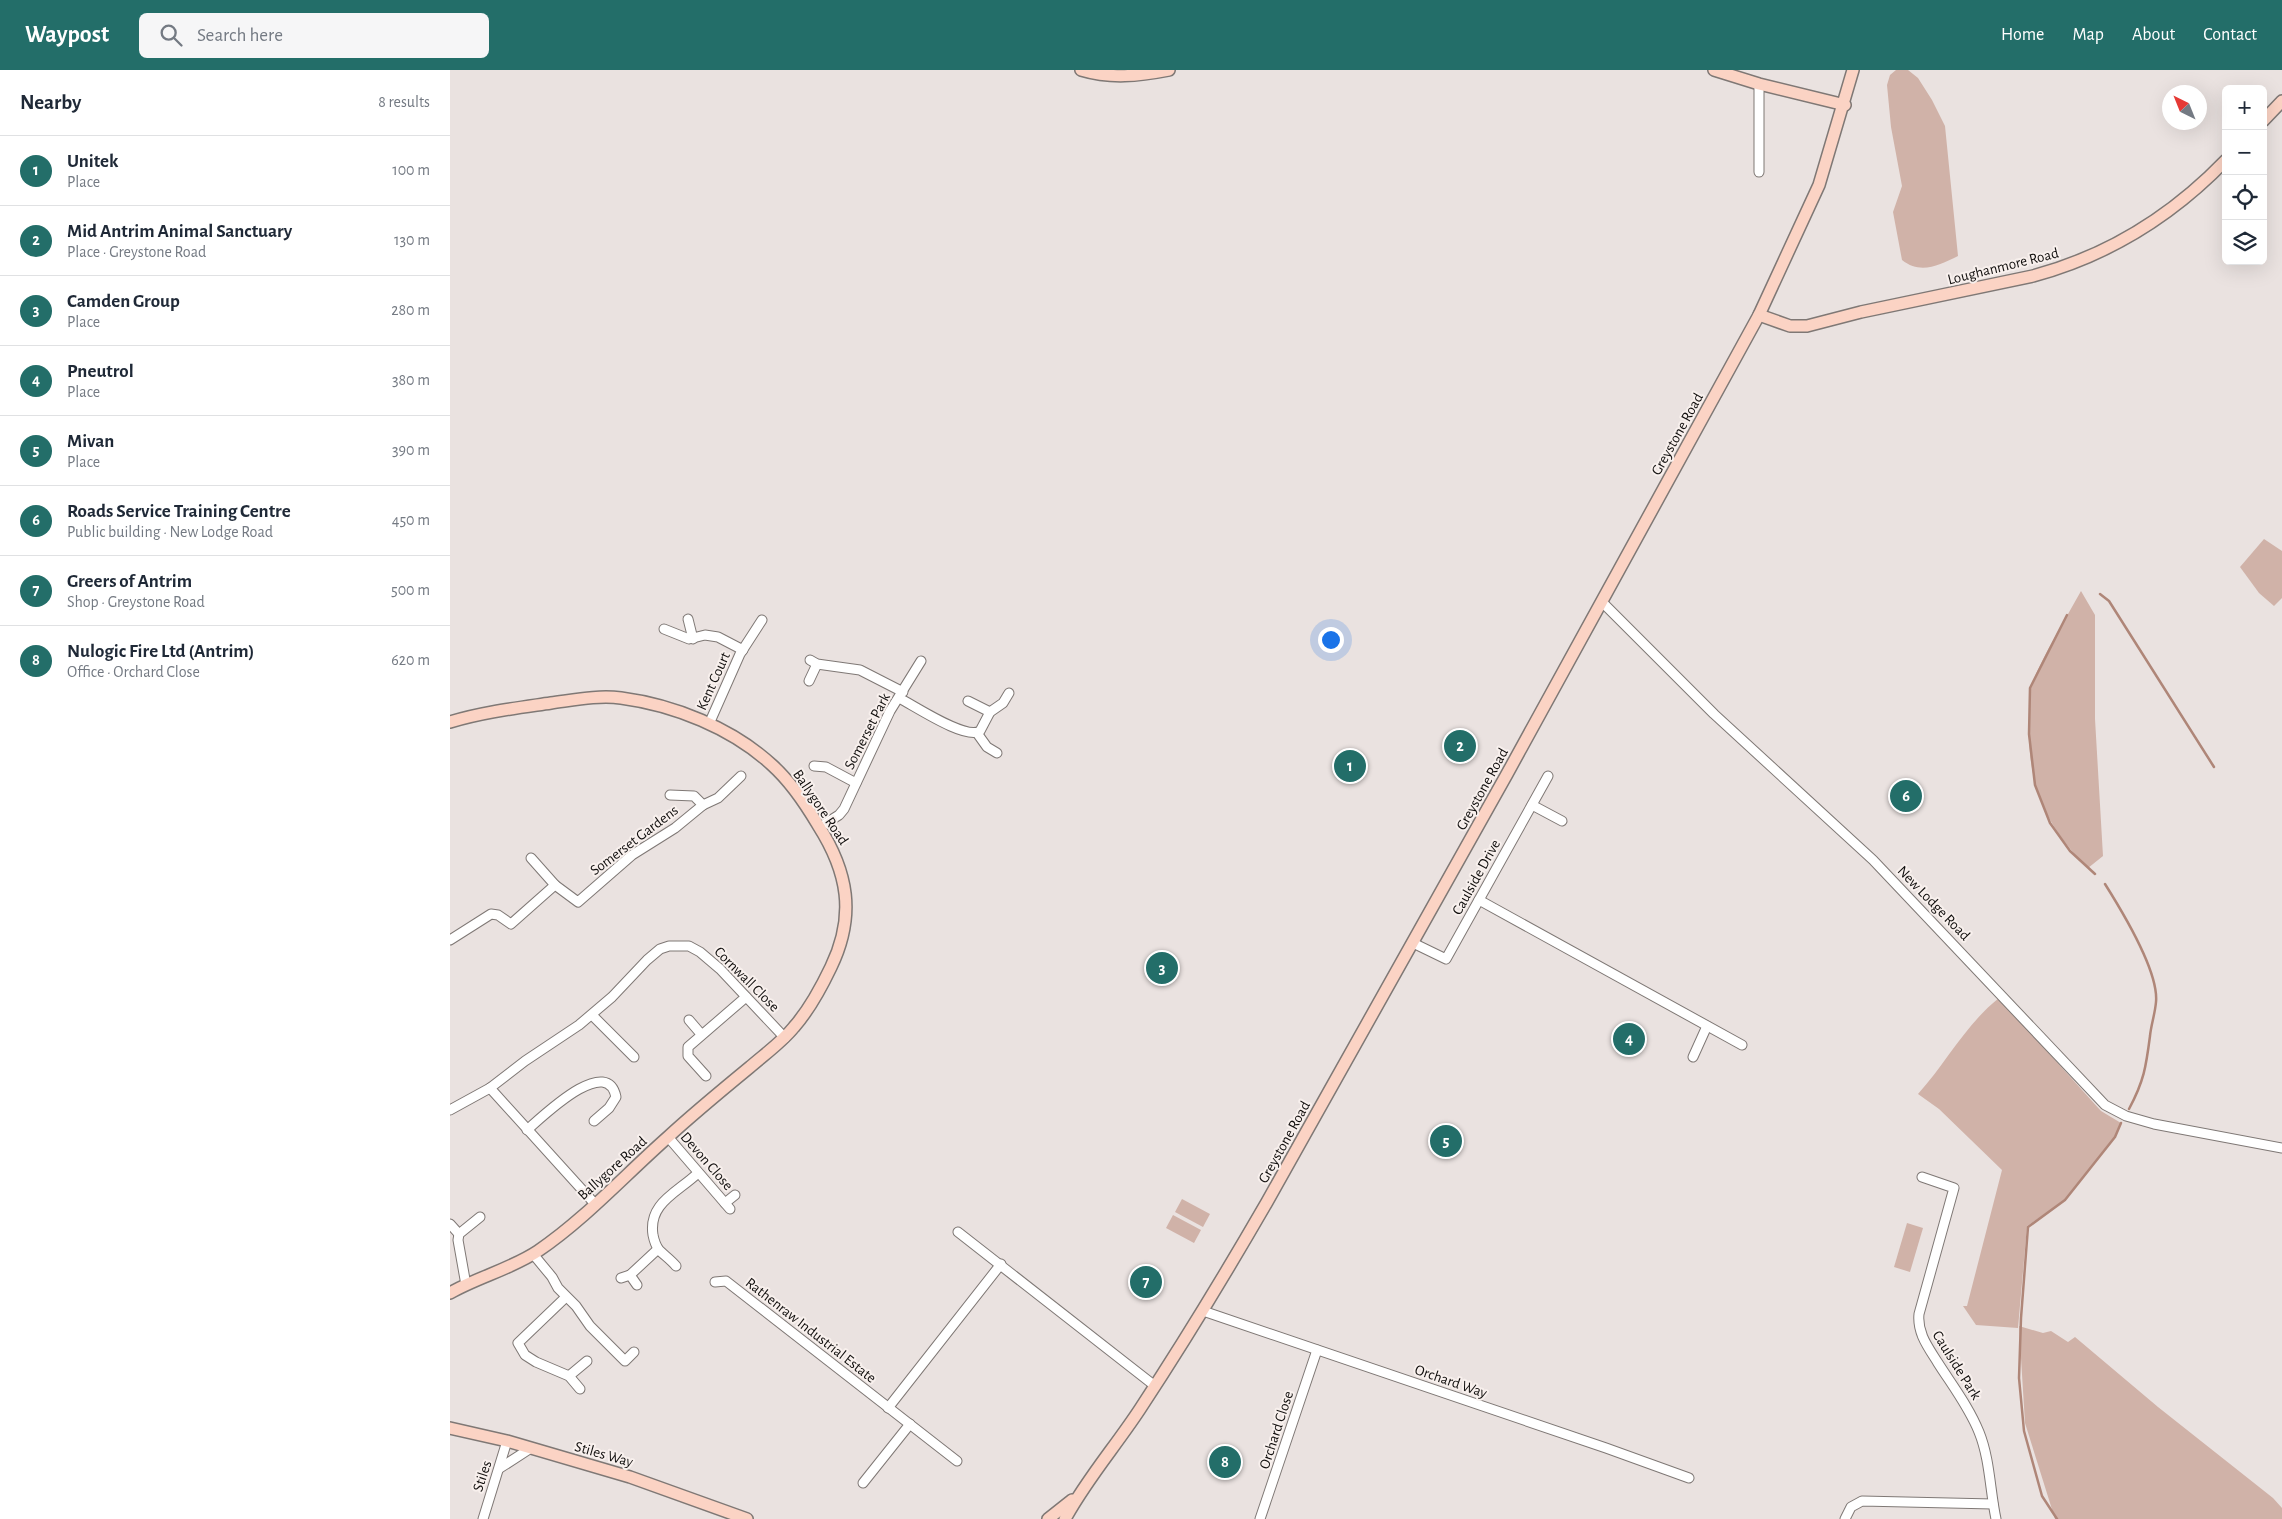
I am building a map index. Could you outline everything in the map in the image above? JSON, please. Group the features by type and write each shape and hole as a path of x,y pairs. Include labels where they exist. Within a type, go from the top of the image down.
{"main road":[{"path":"1081,70 1105,76 1122,77 1169,70"},
{"path":"1714,70 1759,84 1845,105"},
{"name":"Greystone Road","path":"1065,1519 1079,1493 1155,1386 1203,1311 1413,943 1759,315 1820,185 1845,105 1853,70"},
{"path":"2267,117 2282,102"},
{"name":"Loughanmore Road","path":"1759,315 1790,326 1807,326 1861,312 2060,269 2102,252 2149,224 2184,199 2222,164"},
{"name":"Ballygore Road","path":"450,722 525,707 613,697 675,710 709,724 743,743 773,766 797,793 836,855 842,873 847,903 845,925 838,952 827,976 803,1016 785,1038 668,1137 595,1204 533,1254 450,1293"},
{"name":"Stiles Way","path":"450,1428 507,1441 630,1477 748,1519"},
{"name":"Greystone Road","path":"1048,1519 1079,1493"}],"street":[{"path":"1759,84 1759,172"},
{"name":"New Lodge Road","path":"1602,602 1714,714 1873,860 2104,1105 2126,1116 2154,1124 2282,1148"},
{"path":"688,619 693,639"},
{"name":"Kent Court","path":"709,724 743,650 762,620"},
{"name":"Kent Court","path":"664,629 684,638 693,639 712,636 728,641 743,650"},
{"name":"Somerset Park","path":"820,827 842,811 888,716 921,661"},
{"name":"Somerset Park","path":"809,680 813,662 860,670 901,695"},
{"path":"901,695 957,729 971,734 977,733 984,726 990,712 1003,703 1009,693"},
{"path":"968,701 990,712"},
{"path":"977,733 987,747 997,753"},
{"name":"Somerset Park","path":"814,766 826,767 856,783"},
{"name":"Somerset Gardens","path":"555,885 578,902 632,855 675,828 703,805 718,798 741,776"},
{"name":"Caulside Drive","path":"1413,943 1446,959 1548,776"},
{"path":"670,795 694,796 703,805"},
{"path":"1532,805 1562,821"},
{"path":"450,940 491,914 498,914 511,924 555,885 531,858"},
{"path":"1479,900 1742,1045"},
{"name":"Cornwall Close","path":"450,1110 490,1088 592,1015 654,954 669,946 680,944 700,952 720,969 785,1038"},
{"path":"706,1076 688,1056 688,1047 746,997"},
{"path":"592,1015 634,1057"},
{"path":"689,1020 701,1034"},
{"path":"1693,1056 1707,1026"},
{"path":"527,1130 570,1095 588,1084 598,1082 610,1087 616,1097 610,1108 594,1120"},
{"path":"490,1088 595,1204"},
{"name":"Devon Close","path":"668,1137 728,1206 734,1195"},
{"path":"676,1266 658,1249 652,1228 654,1213 662,1203 698,1173"},
{"name":"Caulside Park","path":"1922,1177 1954,1188 1919,1314 1918,1326 1925,1342 1963,1402 1980,1434 1987,1463 1996,1519"},
{"path":"466,1284 458,1240 460,1234 480,1218"},
{"path":"450,1224 460,1234"},
{"path":"958,1232 1155,1386"},
{"path":"637,1285 626,1276 658,1249"},
{"path":"533,1254 590,1326 624,1361 634,1352"},
{"path":"888,1408 1001,1264"},
{"name":"Rathenraw Industrial Estate","path":"715,1282 726,1281 957,1461"},
{"path":"566,1297 518,1343 526,1355 536,1362 569,1376 580,1389"},
{"name":"Orchard Way","path":"1203,1311 1689,1478"},
{"name":"Orchard Close","path":"1260,1519 1317,1350"},
{"path":"569,1376 587,1361"},
{"path":"863,1483 910,1424"},
{"name":"Stiles","path":"483,1519 507,1441"},
{"path":"499,1468 531,1448"},
{"path":"1845,1519 1853,1505 1862,1501 1993,1504"}],"shaded area":[{"path":"1896,70 1908,70 1918,78 1945,126 1958,256 1930,267 1916,267 1902,260 1893,212 1902,186 1891,127 1887,85 1890,75"},
{"path":"2264,539 2282,551 2282,598 2274,606 2259,593 2240,567"},
{"path":"2081,591 2095,615 2095,719 2103,856 2088,868 2073,852 2049,819 2035,783 2029,743 2029,699 2031,686 2048,650"},
{"path":"1999,998 2101,1111 2121,1123 2115,1137 2065,1200 2027,1226 2018,1328 1976,1325 1963,1306 1967,1306 2002,1170 1939,1109 1918,1094 1976,1020"},
{"path":"1182,1199 1210,1214 1203,1227 1175,1212"},
{"path":"1173,1215 1201,1230 1194,1243 1166,1228"},
{"path":"1907,1223 1923,1228 1910,1272 1894,1267"},
{"path":"2019,1326 2043,1333 2051,1331 2068,1342 2075,1337 2158,1407 2273,1498 2282,1508 2282,1519 2055,1519 2025,1423"}],"waterway":[{"path":"2100,594 2109,601 2214,767"},
{"path":"2067,615 2030,688 2029,734 2035,785 2050,823 2070,851 2095,874"},
{"path":"2105,884 2121,909 2146,958 2155,989 2156,1002 2146,1065 2138,1090 2129,1109"},
{"path":"2057,1519 2042,1496 2024,1431 2019,1378 2021,1318 2028,1227 2065,1200 2115,1137 2121,1123"}],"place":[{"name":"Mid Antrim Animal Sanctuary","path":"1460,746"},
{"name":"Unitek","path":"1350,766"},
{"name":"Roads Service Training Centre","path":"1906,796"},
{"name":"Camden Group","path":"1162,968"},
{"name":"Pneutrol","path":"1629,1039"},
{"name":"Mivan","path":"1446,1141"},
{"name":"Greers of Antrim","path":"1146,1282"},
{"name":"Nulogic Fire Ltd (Antrim)","path":"1225,1462"}]}
